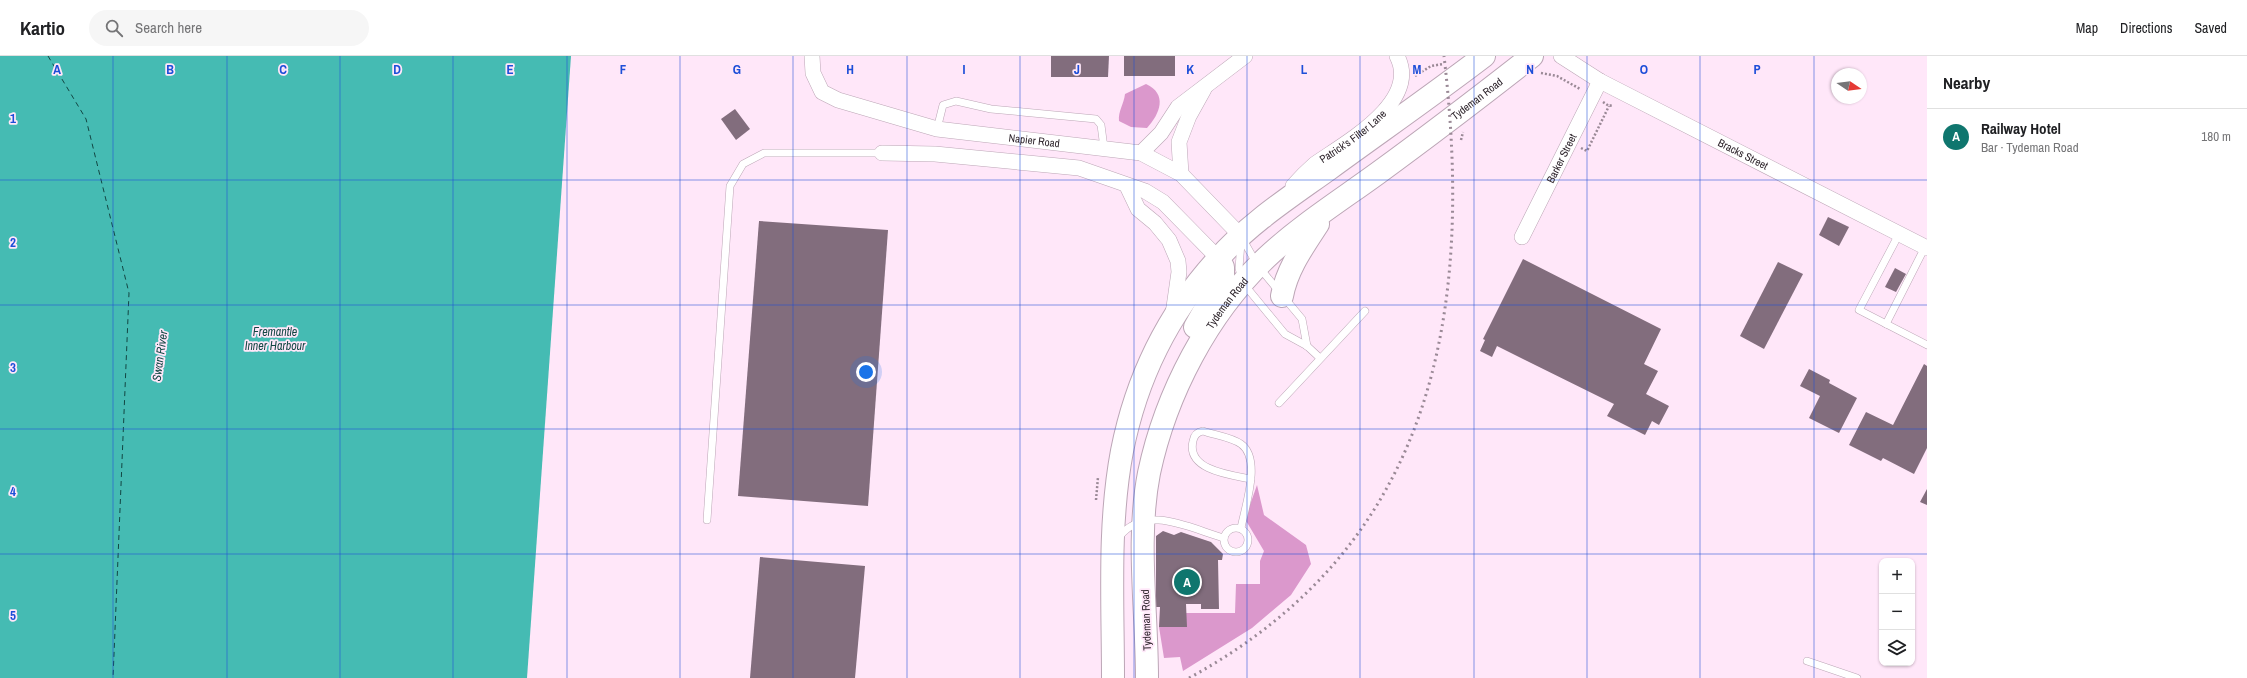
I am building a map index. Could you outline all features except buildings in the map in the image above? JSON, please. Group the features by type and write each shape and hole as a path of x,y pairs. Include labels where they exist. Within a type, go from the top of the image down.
{"main road":[{"path":"1113,678 1114,543 1122,453 1128,424 1147,370 1172,319 1218,258 1280,204 1484,56"},
{"name":"Tydeman Road","path":"1147,678 1144,520 1149,474 1169,406 1199,345 1243,283 1258,266 1279,247 1451,119 1534,65"},
{"path":"1282,296 1285,281 1299,253 1326,212"},
{"path":"1169,406 1177,358 1223,277 1223,267 1218,258"}],"street":[{"name":"Napier Road","path":"812,56 813,73 822,92 838,100 937,129 1141,153 1181,174 1242,237"},
{"path":"1141,153 1161,133 1178,107 1245,56"},
{"name":"Patrick's Filter Lane","path":"1280,204 1303,175 1373,123 1395,98 1401,78 1397,56"},
{"name":"Bracks Street","path":"1561,56 1573,65 1600,80 1926,248"},
{"name":"Barker Street","path":"1522,237 1600,80"},
{"path":"1181,174 1179,142 1190,116 1208,83"},
{"path":"935,154 937,129"},
{"name":"Napier Road","path":"882,153 935,154 1079,168 1127,186 1145,191 1163,202 1218,258"},
{"path":"1127,186 1138,209 1155,223 1169,240 1178,261 1179,272 1172,319"}],"lane":[{"path":"937,129 943,105 956,101 990,109 1096,118 1102,125 1104,148"},
{"path":"707,520 730,186 743,164 764,153 882,153"},
{"path":"1899,234 1859,310 1927,345"},
{"path":"1242,237 1258,266 1302,319 1307,346"},
{"path":"1242,237 1239,268 1243,283 1285,334 1307,346 1320,358"},
{"path":"1886,324 1926,248"},
{"path":"1279,403 1365,311"},
{"path":"1241,528 1253,466 1249,454 1241,444 1203,431 1198,432 1194,437 1192,446 1194,458 1202,465 1250,479"},
{"path":"1114,543 1132,525 1144,520 1174,522 1224,538"},
{"path":"1241,528 1247,534 1249,542 1242,551 1231,551 1225,546 1224,538 1230,529 1241,528"},
{"path":"1807,661 1857,678"}],"path":[{"path":"1534,65 1544,72 1557,76 1609,106 1614,105 1620,108"},
{"path":"1569,142 1587,151 1609,106"},
{"path":"1461,140 1465,128"}],"shaded area":[{"path":"1146,84 1153,88 1157,93 1160,104 1152,122 1147,128 1131,127 1119,121 1119,114 1125,94"},
{"path":"1257,485 1264,515 1306,545 1311,564 1291,595 1252,628 1183,671 1180,657 1164,658 1159,627 1186,626 1186,613 1235,613 1236,584 1260,584 1260,561 1264,551 1245,519"}],"water":[{"name":"Fremantle Inner Harbour","path":"0,56 571,56 527,678 0,678"}],"ferry route":[{"path":"48,56 86,119 129,293 113,678"}],"railway":[{"path":"1189,678 1272,623 1337,560 1386,490 1420,413 1441,330 1451,243 1452,151 1444,56"}],"place":[{"name":"Railway Hotel","path":"1187,582"}],"water label":[{"name":"Swan River","path":"160,356"}]}
